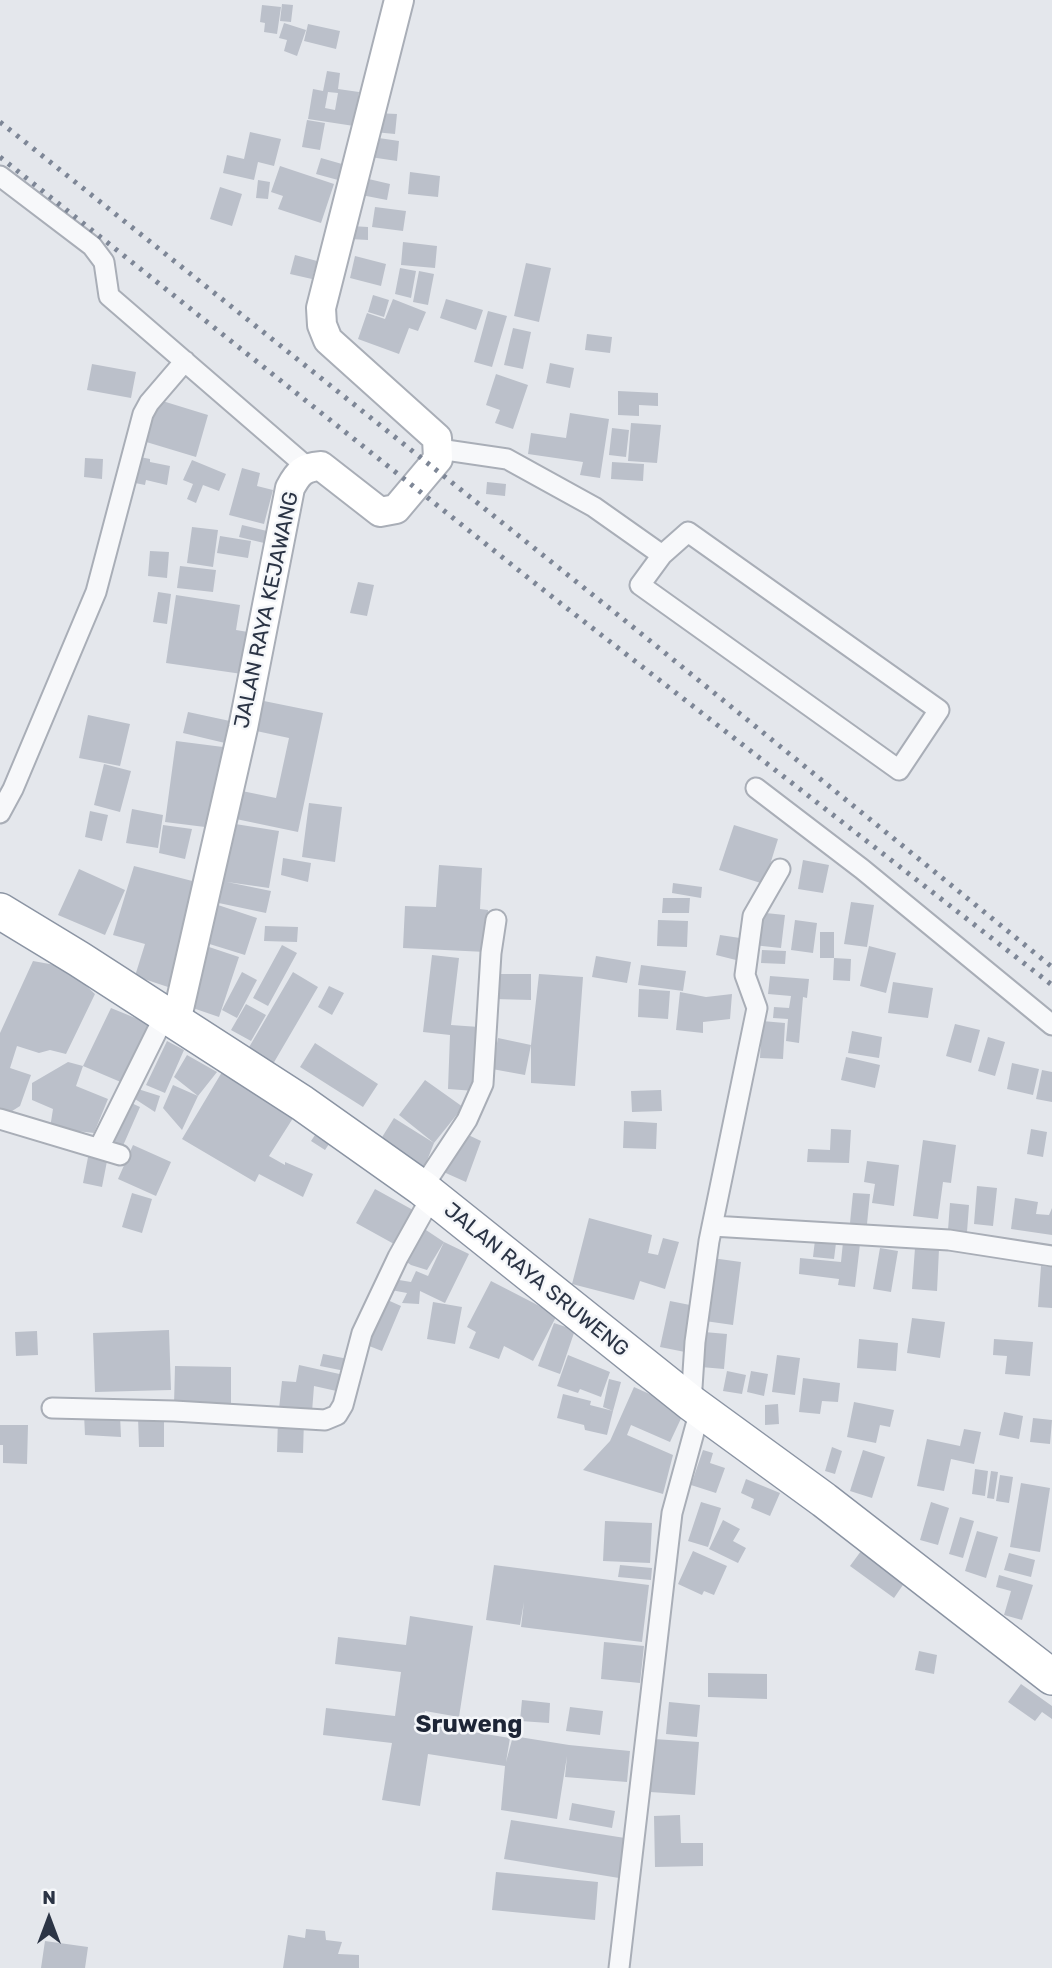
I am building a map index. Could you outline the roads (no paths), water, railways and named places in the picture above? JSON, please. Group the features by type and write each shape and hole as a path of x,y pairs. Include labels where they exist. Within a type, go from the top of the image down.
{"highway":[{"name":"JALAN RAYA SRUWENG","path":"0,911 302,1103 427,1192 695,1406 824,1500 1052,1677"}],"street":[{"path":"400,0 321,308 322,325 328,340 437,438 439,449 508,459 594,507 662,555"},
{"path":"0,176 92,246 104,262 109,296 307,467"},
{"path":"0,813 13,789 96,592 143,414 149,403 185,361"},
{"name":"JALAN RAYA KEJAWANG","path":"170,1018 243,728 290,488 298,473 307,467 321,466 380,512 388,512 396,509 433,467 438,459 439,449"},
{"path":"688,532 939,710 899,770 640,585 662,555 688,532"},
{"path":"756,788 862,869 1052,1025"},
{"path":"619,1968 672,1513 695,1406 695,1342 712,1226 757,1008 745,975 753,916 780,869"},
{"path":"52,1409 174,1411 325,1420 337,1415 343,1405 362,1333 427,1192 467,1120 483,1084 491,953 496,920"},
{"path":"99,1147 170,1018"},
{"path":"0,1119 120,1155"},
{"path":"712,1226 949,1240 1052,1256"}],"railway":[{"path":"0,122 628,623 1052,967"},
{"path":"0,157 546,592 1052,985"}],"district":[{"name":"Sruweng","path":"469,1725"}]}
